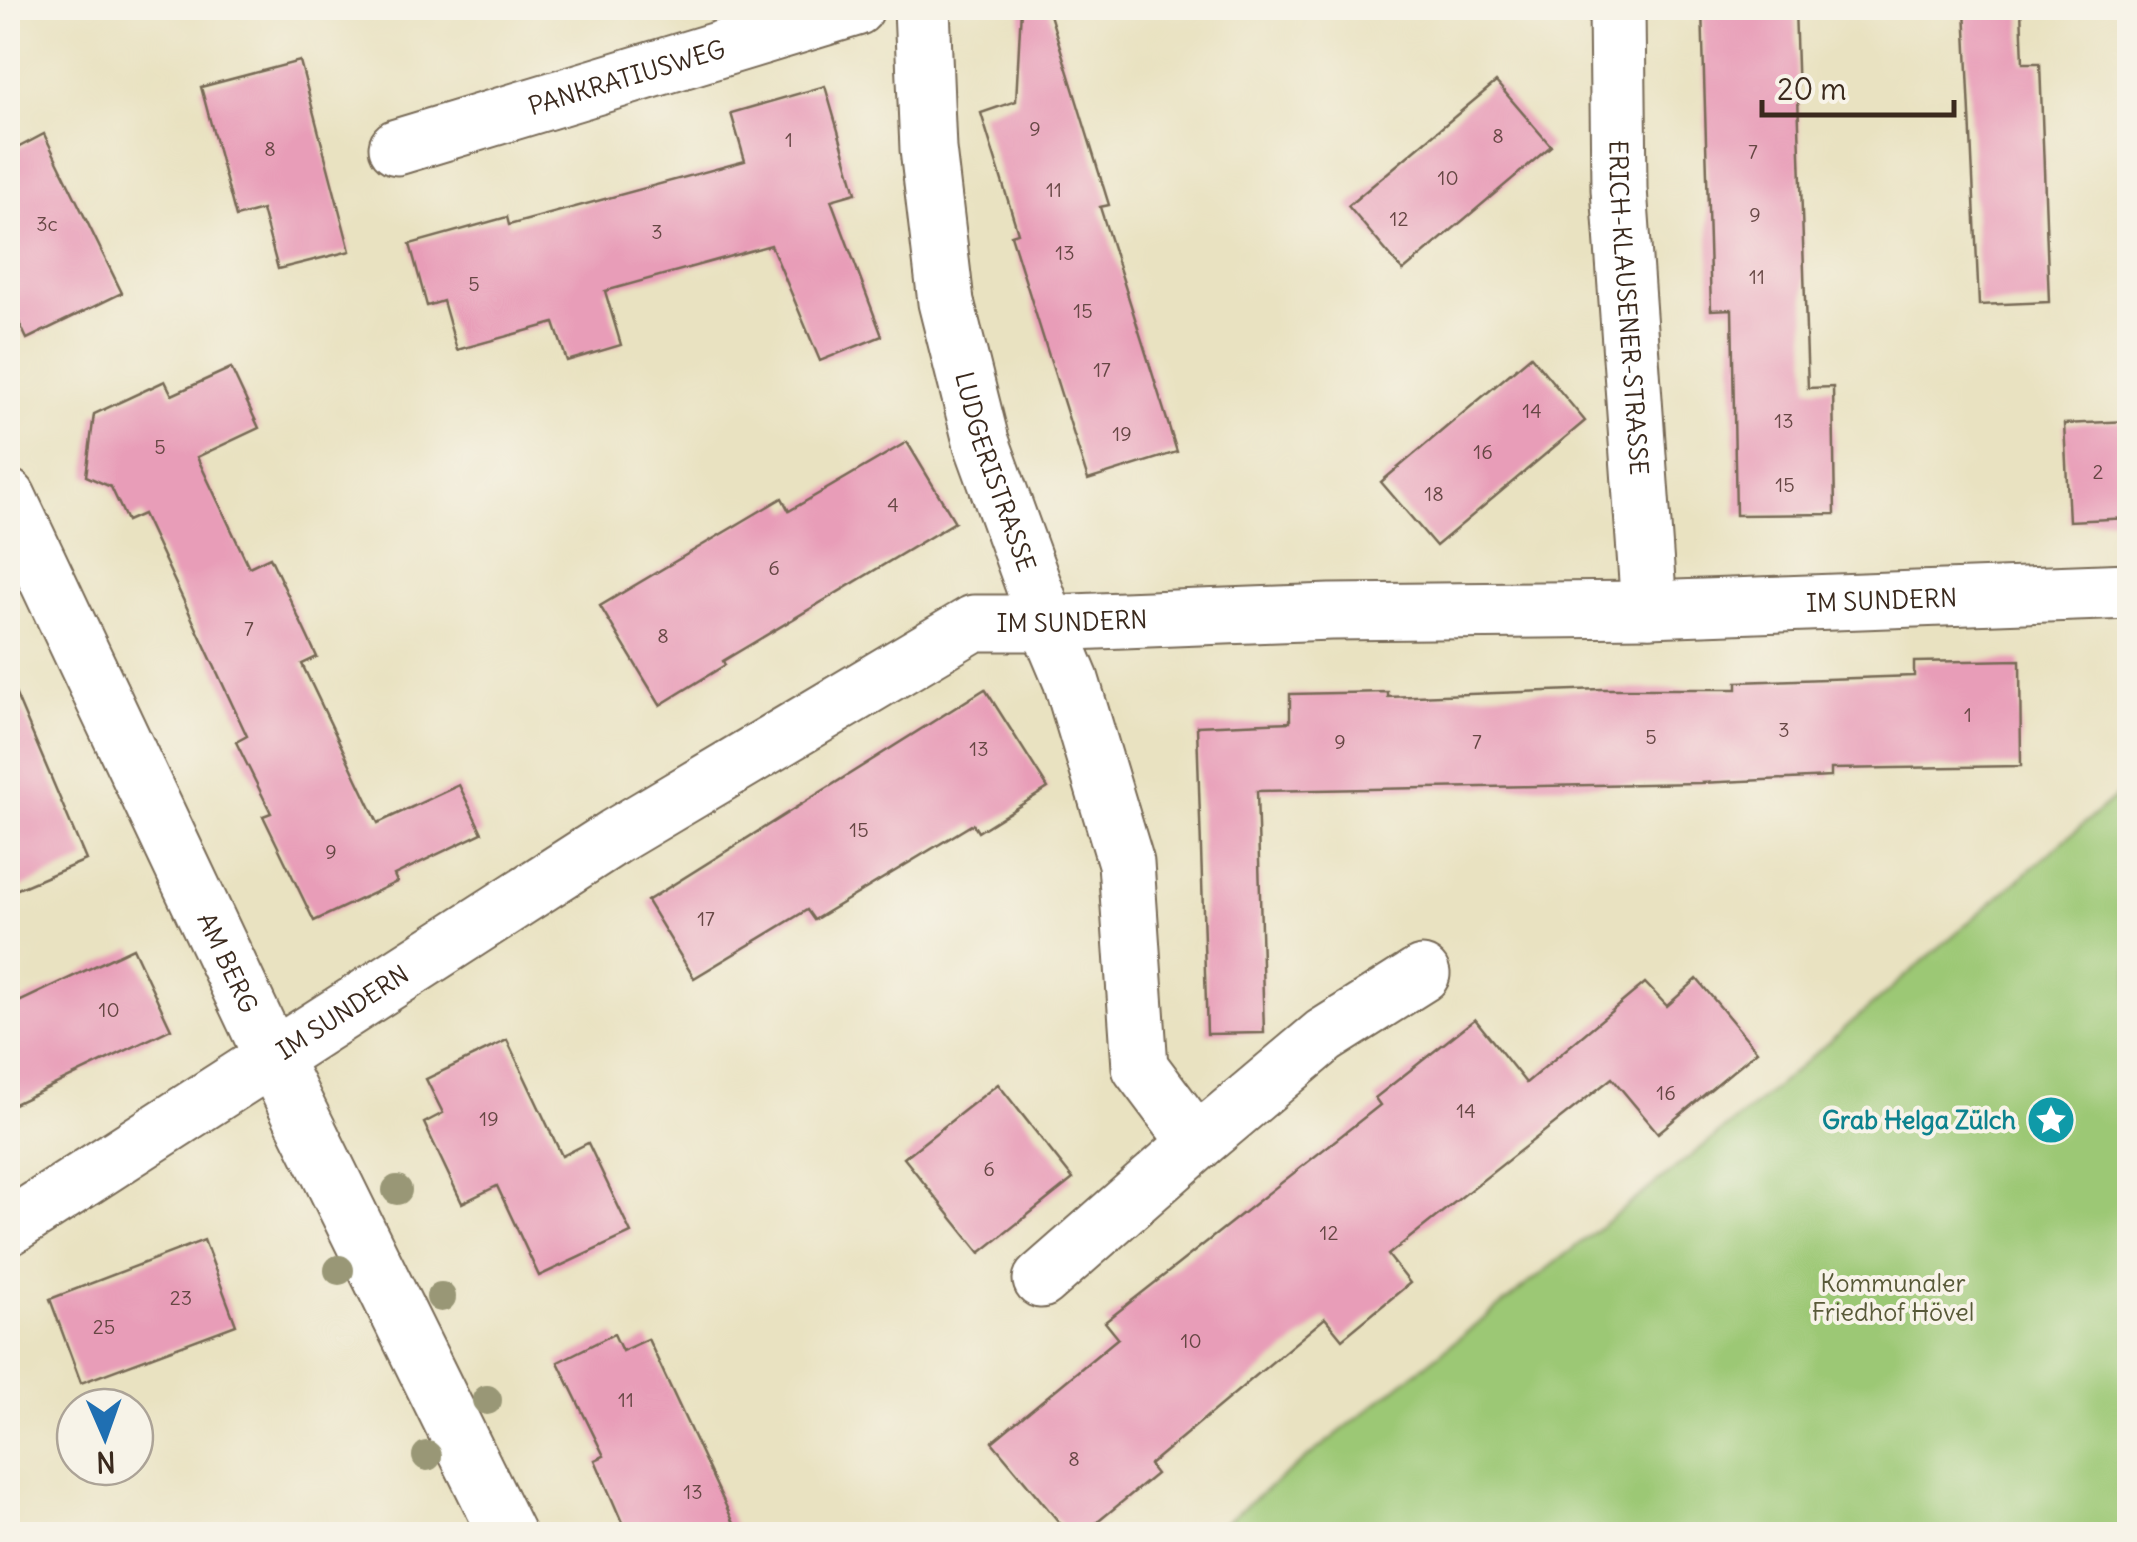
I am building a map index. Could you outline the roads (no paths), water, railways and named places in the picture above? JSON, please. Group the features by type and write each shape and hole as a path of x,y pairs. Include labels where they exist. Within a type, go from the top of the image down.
{"street":[{"name":"PANKRATIUSWEG","path":"397,147 856,8"},
{"name":"LUDGERISTRASSE","path":"922,8 928,149 946,302 981,440 1046,623 1071,680 1126,862 1140,1066 1197,1143"},
{"name":"ERICH-KLAUSENER-STRASSE","path":"1616,8 1619,189 1649,609"},
{"name":"AM BERG","path":"8,497 273,1059 507,1534"},
{"name":"IM SUNDERN","path":"8,1228 616,836 974,623 1330,612 1649,609 2130,591"},
{"path":"1042,1280 1324,1036 1422,974"}],"place":[{"name":"Grab Helga Zülch","path":"2051,1120"}],"park label":[{"name":"Kommunaler Friedhof Hövel","path":"1893,1298"}]}
